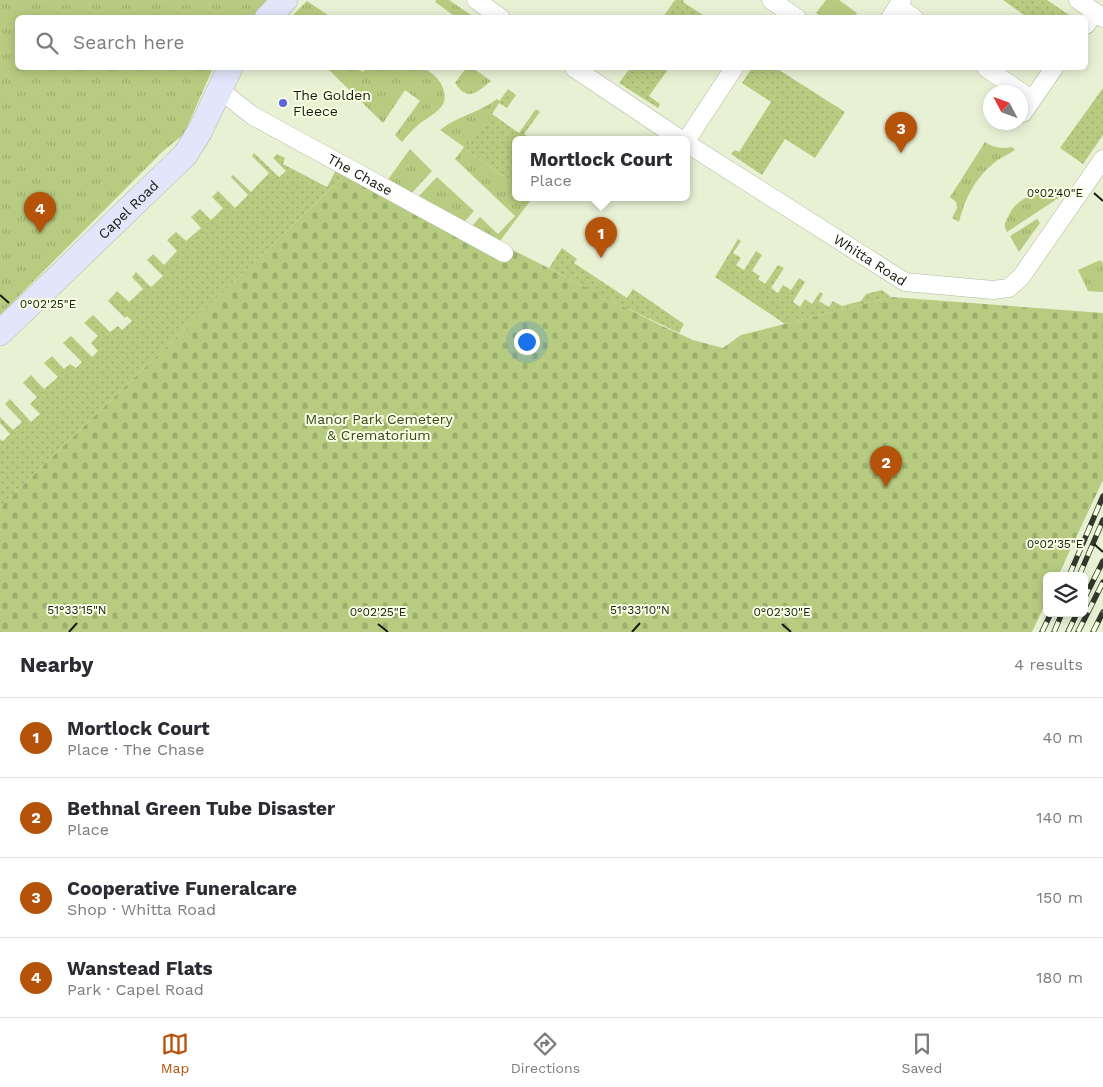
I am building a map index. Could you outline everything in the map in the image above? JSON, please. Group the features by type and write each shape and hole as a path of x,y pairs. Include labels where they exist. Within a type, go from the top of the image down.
{"street":[{"path":"270,15 285,0"},
{"path":"476,0 497,15"},
{"path":"1078,0 1094,18"},
{"path":"771,7 790,15"},
{"path":"897,8 909,15"},
{"path":"577,70 676,136"},
{"path":"690,136 733,70"},
{"path":"988,70 1027,106 1053,70"},
{"name":"The Chase","path":"225,79 253,116 504,253"},
{"name":"Capel Road","path":"0,333 185,154 200,131 225,79"},
{"name":"Whitta Road","path":"690,145 906,282 993,290 1009,288 1021,277 1103,159"}],"green space":[{"path":"0,0 271,0 255,15 15,15 15,70 212,70 184,134 162,152 0,315"},
{"path":"436,0 449,0 471,15 453,15 435,2"},
{"path":"675,0 684,0 683,2 703,15 664,15"},
{"path":"826,0 839,0 857,13 856,15 819,15 816,13"},
{"path":"1003,0 1047,0 1069,15 1024,15"},
{"path":"307,1 328,15 293,15"},
{"path":"329,70 360,70 363,72 364,70 426,70 440,82 444,94 442,106 416,127 402,142 395,135 420,101 405,90 383,123"},
{"path":"465,70 476,70 491,81 472,94 464,92 455,83"},
{"path":"629,70 668,70 649,96 660,104 658,108 619,83"},
{"path":"751,70 779,70 845,112 815,158 785,139 762,175 731,154 735,150 739,152 771,102 742,83"},
{"path":"1103,88 1103,135 1083,164 1060,148"},
{"path":"508,89 516,95 507,108 499,103 492,114 519,133 536,109 540,112 524,134 527,136 512,136 512,182 465,149"},
{"path":"497,99 500,101 465,149 512,182 512,201 530,201 500,241 472,226 480,217 498,234 515,216 455,159 464,147 440,130 454,121"},
{"path":"985,142 998,148 1012,147 1015,150 993,164 979,178 969,194 959,222 952,218 957,208 956,202 950,197"},
{"path":"410,149 432,171 411,194 387,181"},
{"path":"254,153 279,177 286,171 273,158 277,154 285,158 283,164 327,187 337,168 347,173 0,507 0,439 3,441 10,434 0,423 0,417 13,430 22,422 5,404 10,399 31,422 40,414 30,404 37,397 23,383 31,375 44,389 58,377 44,363 52,356 64,369 70,364 76,368 82,362 63,343 71,336 92,357 98,351 91,343 98,336 84,323 93,315 110,332 118,326 122,330 132,321 127,316 125,318 108,301 117,291 129,302 143,289 132,277 136,272 151,287 163,276 147,260 153,254 164,265 177,251 167,240 176,232 186,241 201,228 191,217 200,209 211,220 223,208 212,197 218,191 235,208 248,195 231,177 233,175 251,192 269,173 252,156"},
{"name":"Manor Park Cemetery & Crematorium","path":"347,173 504,262 513,250 662,326 693,340 723,348 741,335 891,297 1103,313 1103,480 1060,572 1043,572 1043,609 1032,632 0,632 0,507"},
{"path":"437,177 474,211 464,222 418,197"},
{"path":"1042,192 1059,195 1060,197 1007,232 1005,223 1014,207 1031,195"},
{"path":"1037,219 1040,223 1019,252 1010,236"},
{"path":"738,239 741,241 733,253 741,258 736,265 744,270 756,251 762,255 752,271 760,276 758,279 765,284 778,265 784,268 771,288 778,293 783,285 791,290 799,278 805,282 793,302 800,307 805,299 812,304 820,292 823,294 819,301 829,307 833,301 842,306 861,301 866,294 882,290 891,297 785,324 715,277"},
{"path":"562,248 577,259 574,263 627,298 633,289 684,324 679,333 549,268"},
{"path":"1100,260 1103,263 1103,292 1088,291 1078,270"}],"railway":[{"path":"1071,572 1103,496"},
{"path":"1081,572 1103,520"},
{"path":"1088,591 1103,561"},
{"path":"1078,632 1103,582"},
{"path":"1093,632 1103,612"},
{"path":"1042,632 1049,617"},
{"path":"1054,632 1060,617"},
{"path":"1068,632 1075,617"}],"place":[{"name":"The Golden Fleece","path":"283,103"},
{"name":"Cooperative Funeralcare","path":"901,153"},
{"name":"Wanstead Flats","path":"40,233"},
{"name":"Mortlock Court","path":"601,258"},
{"name":"Bethnal Green Tube Disaster","path":"886,487"}]}
